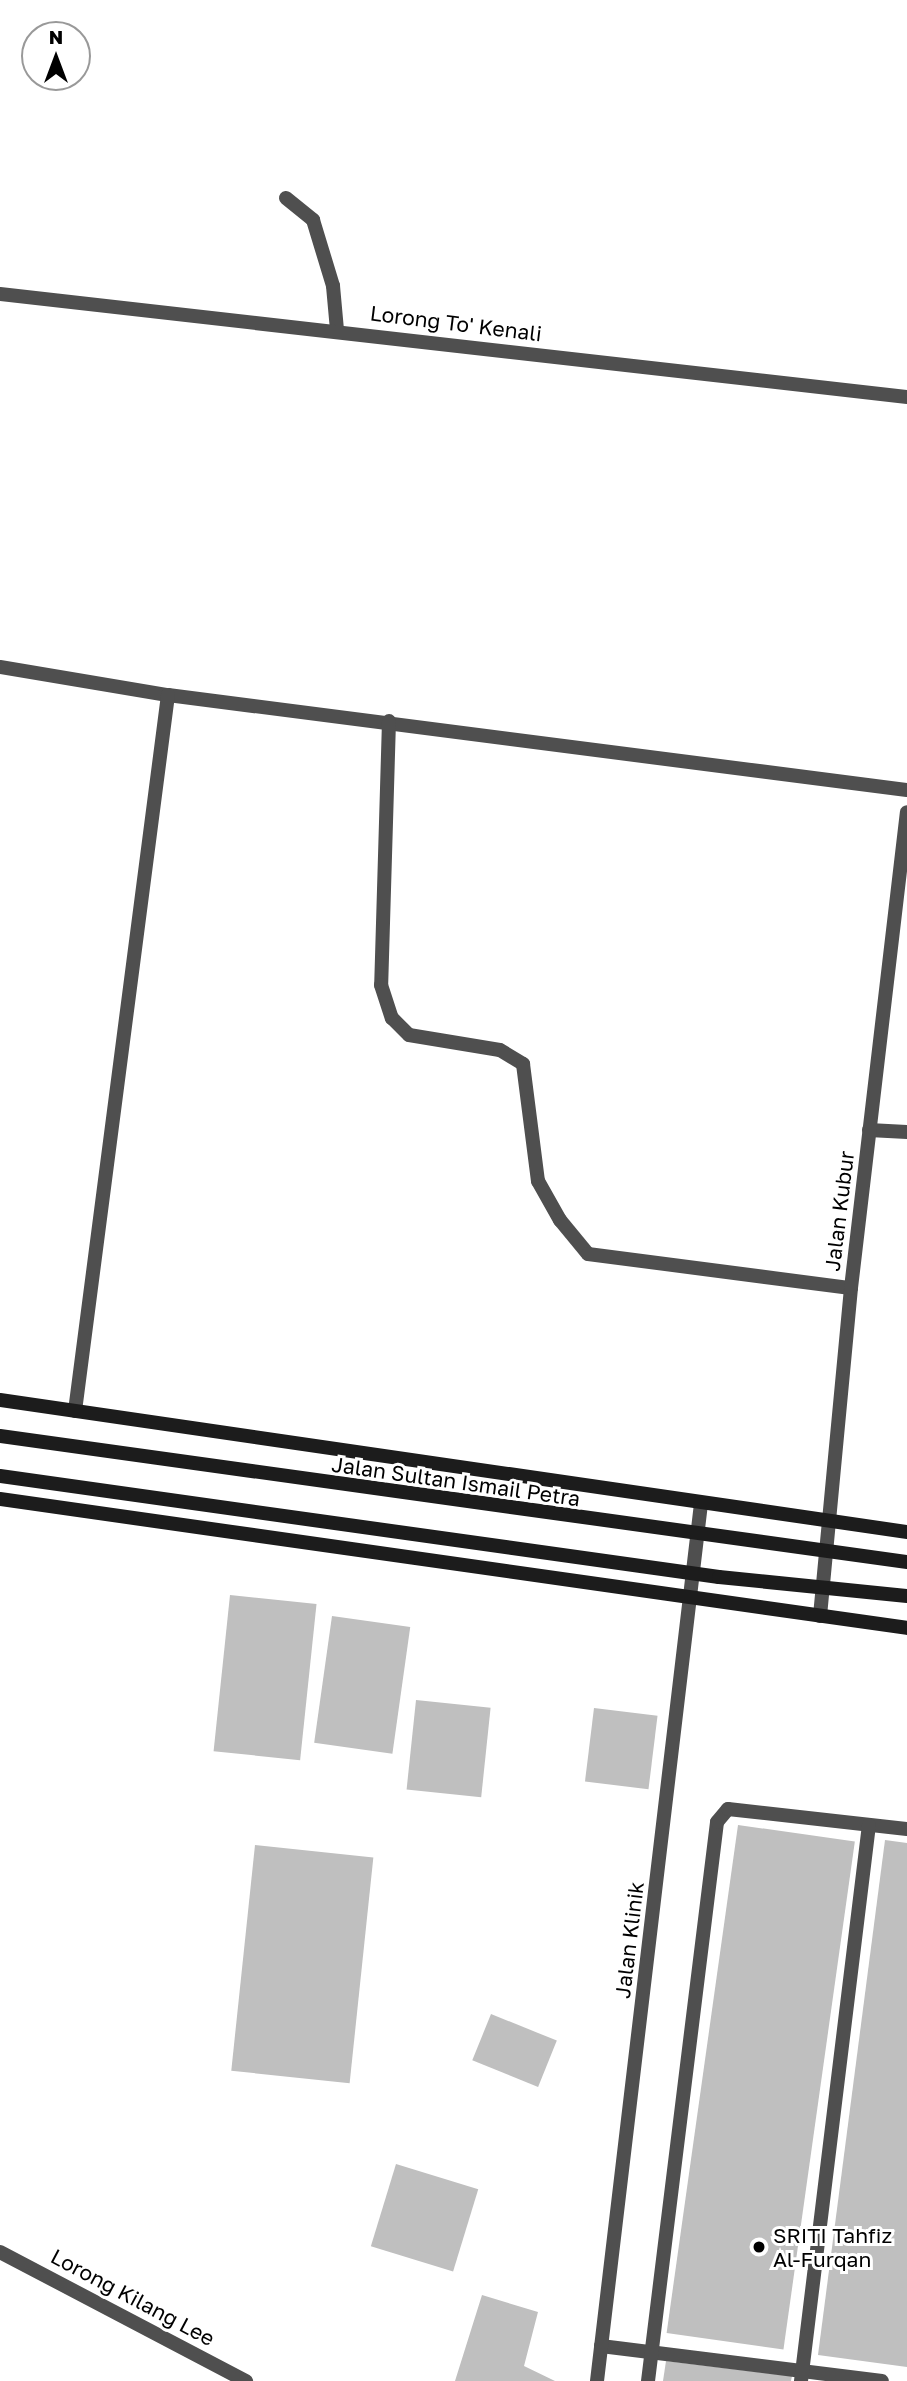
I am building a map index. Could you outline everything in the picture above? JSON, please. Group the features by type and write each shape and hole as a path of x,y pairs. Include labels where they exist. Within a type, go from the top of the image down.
{"street":[{"path":"286,198 313,220 333,286 337,330"},
{"name":"Lorong To' Kenali","path":"0,294 337,330 907,397"},
{"path":"0,667 168,695 907,790"},
{"path":"75,1411 168,695"},
{"path":"389,722 381,985 393,1018 409,1035 500,1050 523,1064 538,1181 560,1220 588,1254 851,1288"},
{"name":"Jalan Kubur","path":"820,1616 851,1288 907,812"},
{"path":"869,1130 907,1132"},
{"path":"0,1400 907,1532"},
{"name":"Jalan Sultan Ismail Petra","path":"0,1436 907,1562"},
{"path":"0,1476 719,1577 907,1597"},
{"path":"0,1500 690,1600 907,1628"},
{"name":"Jalan Klinik","path":"597,2381 701,1504"},
{"path":"648,2381 717,1822 728,1809 907,1829"},
{"path":"802,2376 869,1825"},
{"name":"Lorong Kilang Lee","path":"0,2252 246,2381"},
{"path":"601,2346 802,2376 883,2381"}],"building":[{"path":"230,1595 317,1604 300,1760 214,1751"},
{"path":"332,1616 410,1627 392,1754 314,1743"},
{"path":"416,1700 491,1708 481,1797 407,1790"},
{"path":"594,1708 658,1716 649,1789 585,1781"},
{"path":"738,1825 855,1841 783,2349 667,2333"},
{"path":"885,1840 907,1843 907,2367 818,2355"},
{"path":"255,1845 373,1857 350,2083 231,2071"},
{"path":"491,2014 557,2041 538,2087 472,2060"},
{"path":"396,2164 478,2189 453,2271 371,2246"},
{"path":"482,2295 538,2312 524,2366 555,2381 455,2381"},
{"path":"666,2361 792,2376 791,2381 663,2381"}],"place":[{"name":"SRITI Tahfiz Al-Furqan","path":"759,2247"}]}
